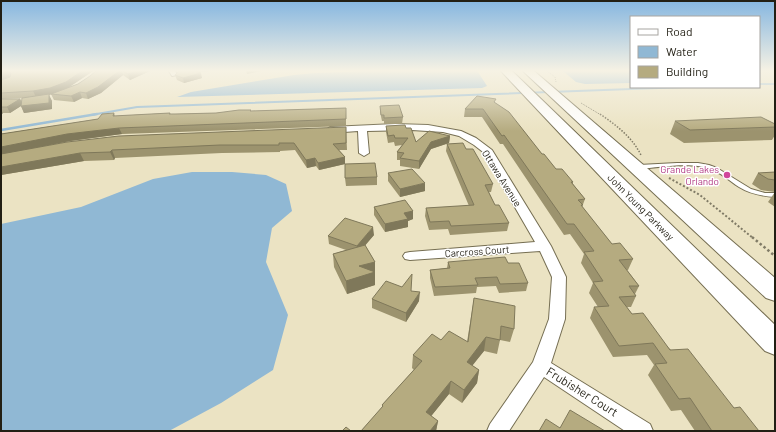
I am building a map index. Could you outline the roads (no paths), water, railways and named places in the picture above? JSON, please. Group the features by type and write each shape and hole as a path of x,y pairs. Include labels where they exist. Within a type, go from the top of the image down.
{"highway":[{"name":"John Young Parkway","path":"544,91 636,167 775,292"},
{"name":"John Young Parkway","path":"544,91 775,343"}],"street":[{"name":"Ottawa Avenue","path":"315,131 430,127 463,130 487,150 544,246 559,277 557,319 541,366 498,431"},
{"path":"362,129 364,153"},
{"name":"Carcross Court","path":"410,256 544,246"},
{"name":"Frubisher Court","path":"541,366 644,431"}],"lane":[{"path":"636,167 696,164 714,169 744,190 762,196 775,195"}],"water":[{"path":"196,91 375,91 177,97"},
{"path":"192,172 232,172 266,175 286,184 292,211 272,228 266,262 288,315 273,370 221,403 169,431 1,431 1,224 81,207 153,179"}],"waterway":[{"path":"91,115 137,107 572,91"},
{"path":"91,115 97,114"},
{"path":"1,130 91,115"}],"place":[{"name":"Grande Lakes Orlando","path":"727,175"}]}
